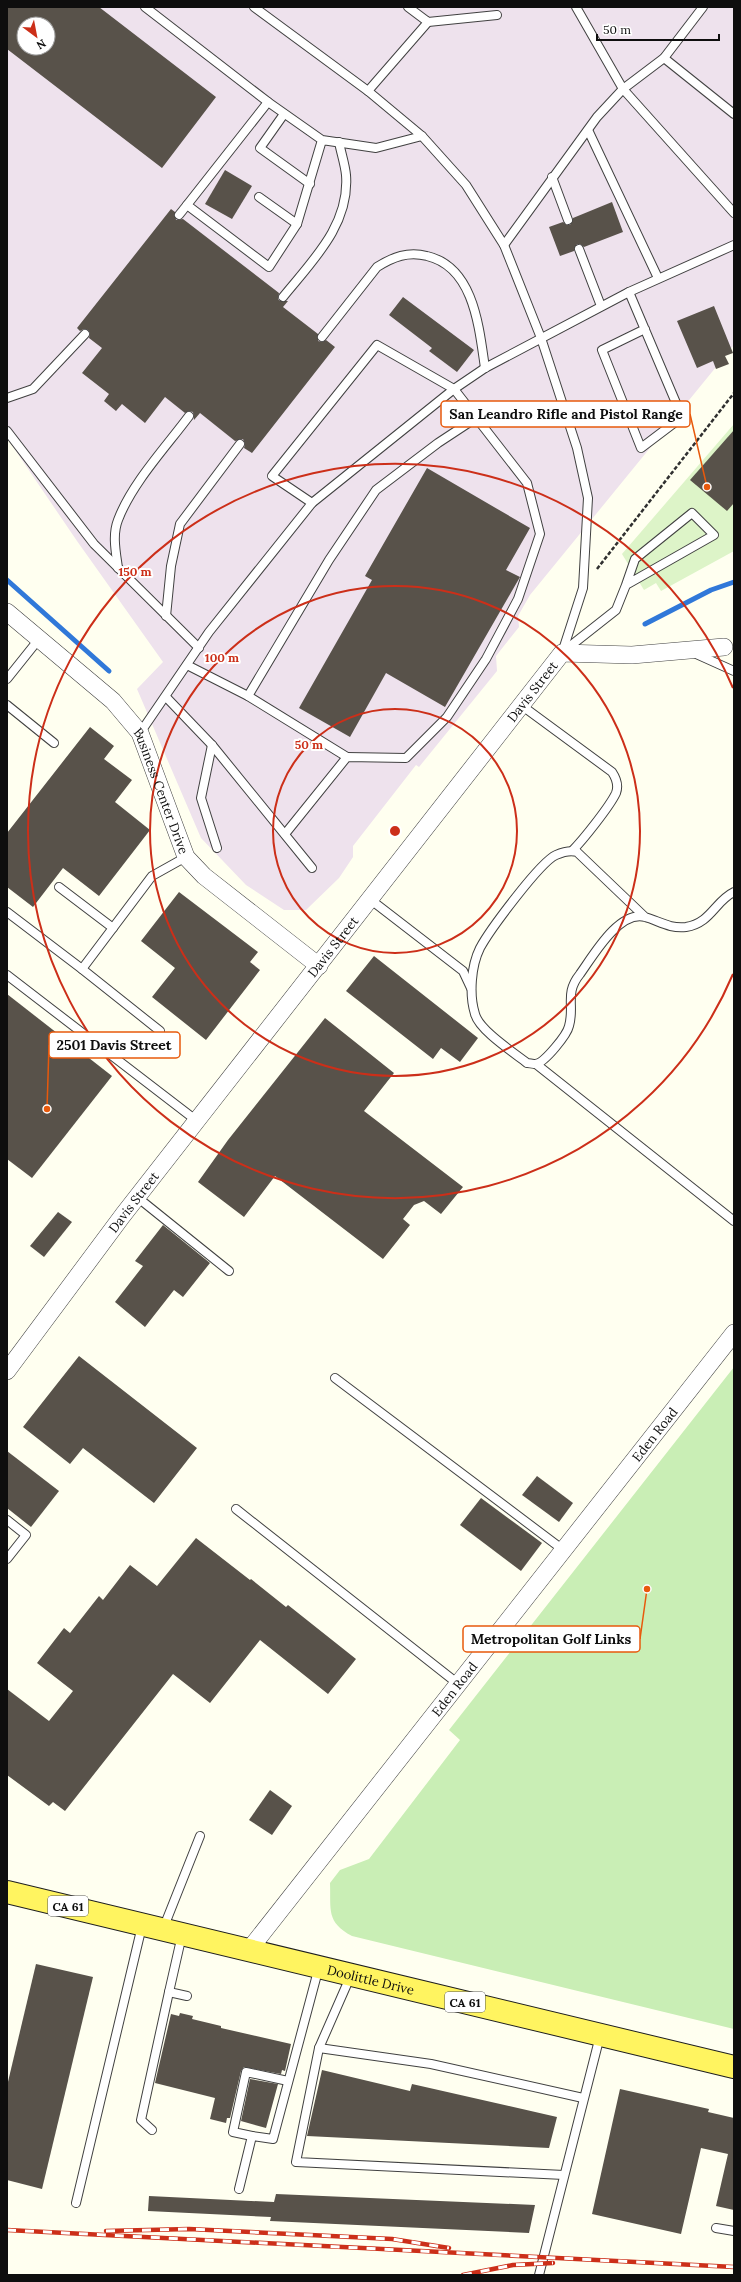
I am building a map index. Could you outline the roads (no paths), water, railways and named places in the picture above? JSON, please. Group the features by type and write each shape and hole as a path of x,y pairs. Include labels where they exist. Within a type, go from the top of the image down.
{"main road":[{"name":"Doolittle Drive","path":"7,1892 142,1926 351,1974 734,2067"}],"street":[{"name":"Business Center Drive","path":"7,612 113,701 140,732 186,857 204,876 319,966"},
{"name":"Davis Street","path":"7,1370 137,1197 319,966 562,653 632,655 724,647"},
{"name":"Eden Road","path":"249,1950 562,1549 734,1333"}],"lane":[{"path":"145,7 268,102 322,140 376,148 422,136"},
{"path":"254,7 368,91 422,136 466,184 504,245 540,338 577,448 588,498 583,588 562,653"},
{"path":"408,7 428,22 497,15"},
{"path":"576,7 623,90 734,213"},
{"path":"504,245 552,177 588,130 623,90 664,58 703,7"},
{"path":"368,91 428,22"},
{"path":"664,58 734,114"},
{"path":"179,215 268,102"},
{"path":"284,114 260,148 310,184"},
{"path":"588,130 658,278"},
{"path":"187,206 269,267 297,224 322,140"},
{"path":"283,296 332,235 344,204 346,175 339,142"},
{"path":"552,177 568,220"},
{"path":"260,197 297,224"},
{"path":"140,732 199,648 312,503 454,389 485,368 629,292 734,245"},
{"path":"579,249 601,306"},
{"path":"322,337 377,267 390,259 406,254 422,254 446,262 466,287 474,309 485,368"},
{"path":"629,292 645,329 682,417 640,448 602,350 645,329"},
{"path":"7,398 33,389 85,334"},
{"path":"187,665 248,696 347,757 406,758 447,717 486,659 518,598 540,534 527,483 454,389 377,345 272,476 312,503"},
{"path":"118,568 115,541 117,520 138,485 189,416"},
{"path":"248,696 329,560 376,490 476,418"},
{"path":"7,431 94,544 199,648"},
{"path":"166,616 171,566 180,524 240,444"},
{"path":"562,653 616,610 635,559 692,513 714,535 626,585"},
{"path":"8,675 39,639"},
{"path":"688,650 734,670"},
{"path":"166,697 212,745 312,868"},
{"path":"7,705 54,743"},
{"path":"521,705 612,772 616,779 616,792 582,840 572,851"},
{"path":"212,745 201,798 217,848"},
{"path":"285,834 347,757"},
{"path":"471,989 480,949 536,872 555,855 572,851 577,852 644,917 666,926 686,927 707,918 729,894 734,892"},
{"path":"82,969 152,876 186,857"},
{"path":"59,887 113,928"},
{"path":"370,900 463,971 471,989 474,1013 478,1023 527,1063 536,1064 734,1221"},
{"path":"7,912 160,1031"},
{"path":"536,1064 546,1058 569,1028 570,996 572,985 620,923 627,919 644,917"},
{"path":"7,975 197,1121"},
{"path":"137,1197 230,1271"},
{"path":"335,1378 562,1549"},
{"path":"236,1509 457,1683"},
{"path":"7,1520 26,1535 7,1559"},
{"path":"152,2130 141,2120 169,1992 173,1932 200,1836"},
{"path":"76,2204 142,1926"},
{"path":"288,2082 246,2072 233,2132 273,2139 319,1967"},
{"path":"351,1974 342,2001 319,2048 296,2162 564,2175"},
{"path":"169,1992 187,1996"},
{"path":"539,2275 600,2035"},
{"path":"319,2048 430,2064 583,2098"},
{"path":"239,2189 252,2136"},
{"path":"716,2228 734,2231"}],"waterway":[{"path":"7,580 109,671"},
{"path":"645,624 711,590 734,582"}],"railway":[{"path":"106,2231 189,2229 392,2239 449,2248"},
{"path":"7,2230 734,2267"},
{"path":"463,2275 513,2265 553,2263"}],"place":[{"name":"San Leandro Rifle and Pistol Range","path":"707,487"},
{"name":"2501 Davis Street","path":"47,1109"},
{"name":"Metropolitan Golf Links","path":"647,1589"}]}
